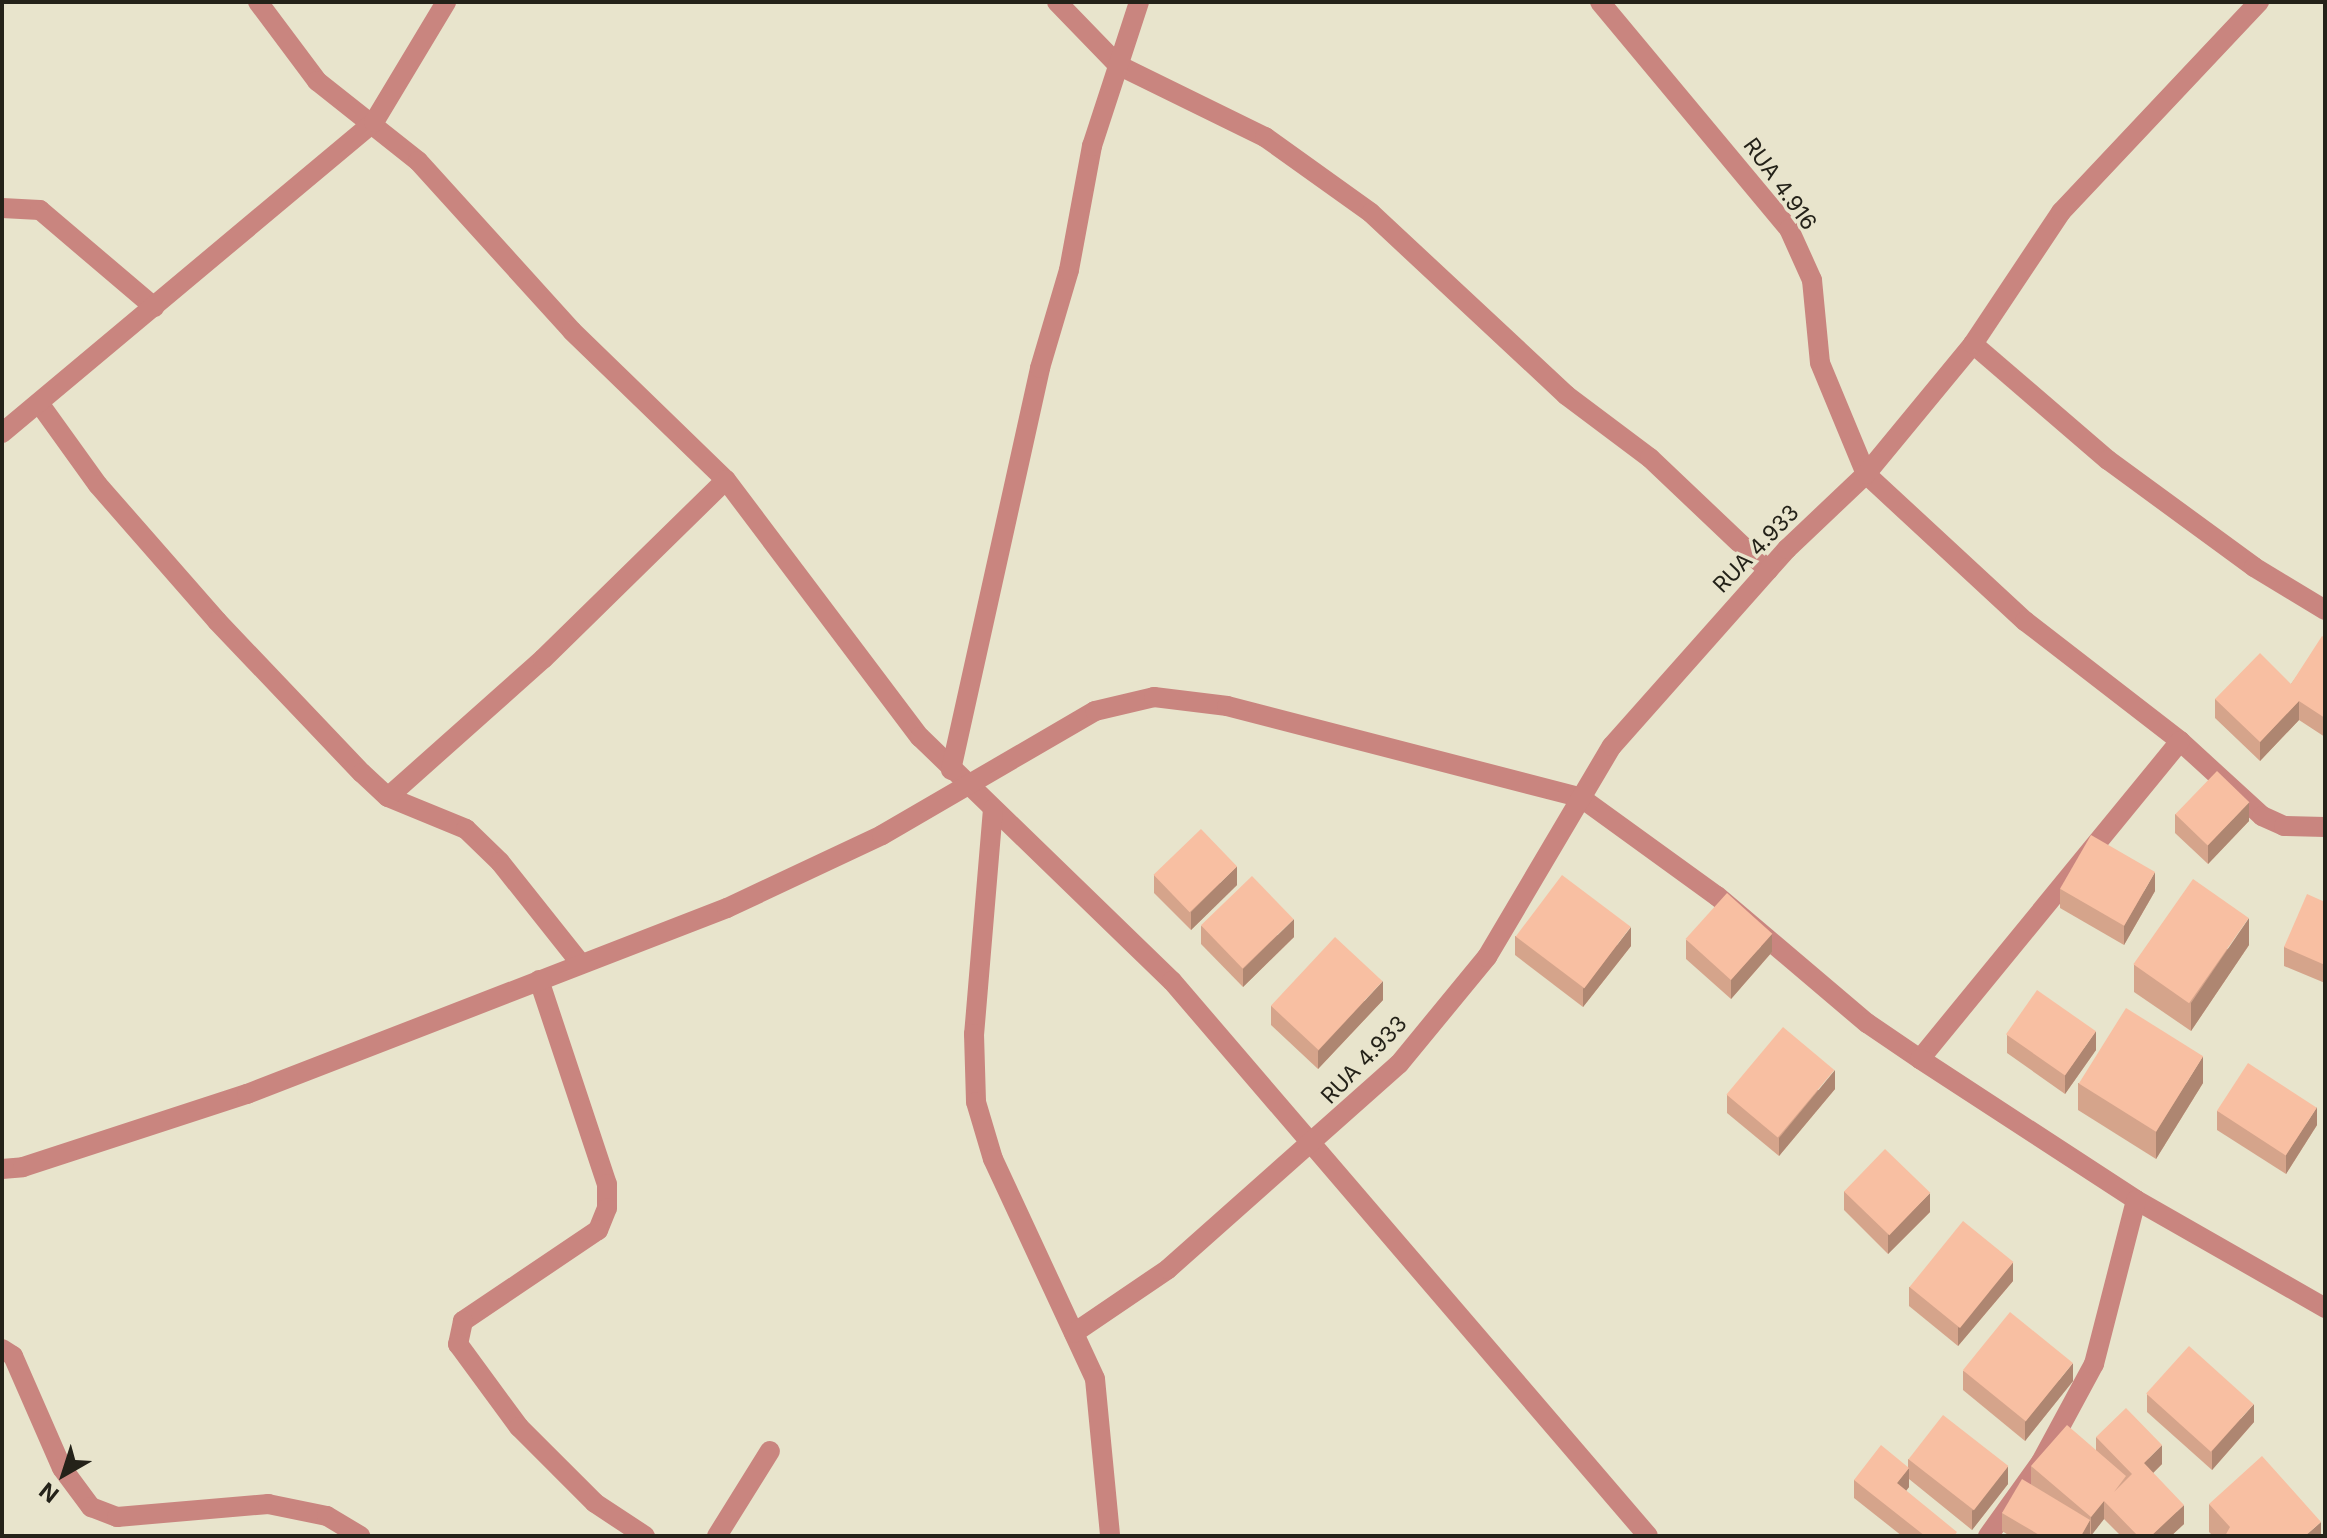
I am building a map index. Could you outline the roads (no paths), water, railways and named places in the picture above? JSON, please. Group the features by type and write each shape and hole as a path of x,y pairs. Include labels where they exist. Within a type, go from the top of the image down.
{"street":[{"path":"258,2 317,81 347,108 374,122 418,161 572,331 726,480 843,640 951,770 1172,981 1648,1536"},
{"path":"2,433 374,122 446,2"},
{"path":"1057,2 1118,65 1265,137 1371,213 1566,395 1650,458 1768,570"},
{"path":"951,770 1040,368 1069,270 1092,146 1139,2"},
{"name":"RUA 4.916","path":"1600,2 1789,229 1812,280 1820,363 1866,474"},
{"name":"RUA 4.933","path":"1074,1333 1168,1269 1399,1064 1487,957 1612,746 1768,570 1866,474 1973,344 2061,212 2259,2"},
{"path":"2,208 40,210 154,307"},
{"path":"1973,344 2108,460 2254,567 2325,610"},
{"path":"39,403 98,485 217,621 388,797 466,829 500,862 581,964"},
{"path":"1866,474 2025,621 2180,741 2262,816 2284,826 2325,827"},
{"path":"388,797 543,659 726,480"},
{"path":"2,1169 23,1167 247,1094 727,908 882,835 968,787 1025,748 1095,711 1154,697 1240,709 1580,797 1717,896 1867,1023 2136,1200 2325,1308"},
{"path":"1920,1059 2180,741"},
{"path":"993,809 974,1034 976,1102 993,1159 1095,1379 1110,1536"},
{"path":"539,980 607,1184 607,1208 598,1230 463,1321 458,1344 519,1427 595,1503 645,1536"},
{"path":"1988,1536 2041,1462 2094,1364 2136,1200"},
{"path":"2,1349 13,1356 69,1481 91,1507 117,1517 268,1504 327,1516 360,1536"},
{"path":"717,1536 770,1451"}]}
